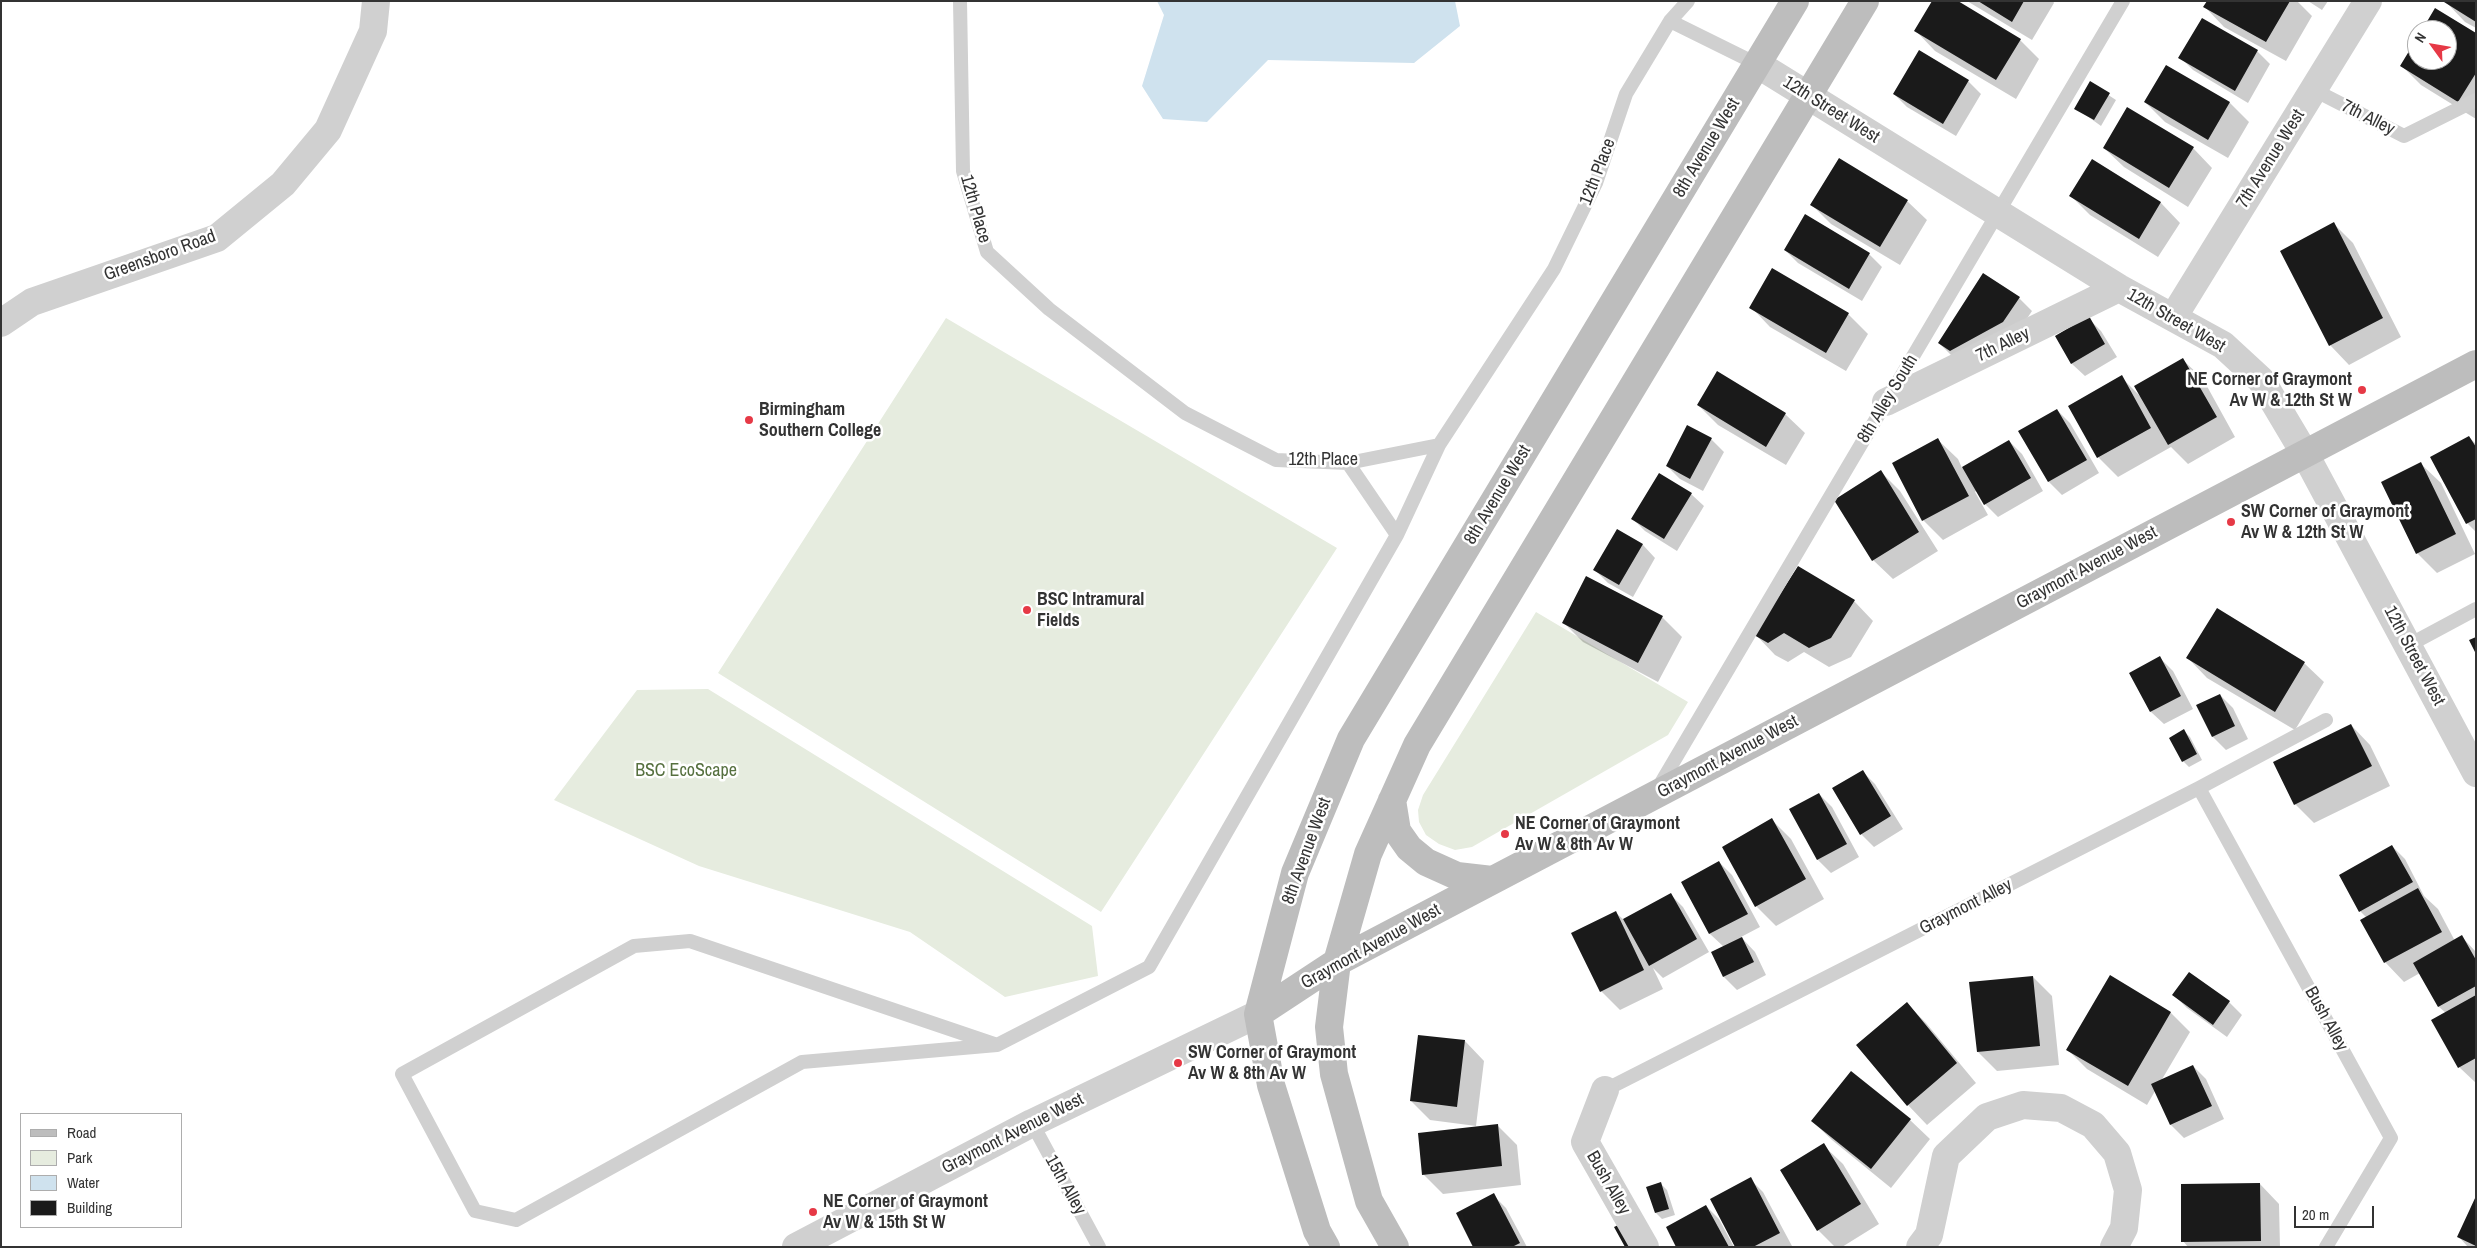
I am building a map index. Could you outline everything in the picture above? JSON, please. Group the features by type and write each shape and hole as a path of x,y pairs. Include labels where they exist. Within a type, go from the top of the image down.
{"main road":[{"name":"8th Avenue West","path":"1258,1014 1294,873 1351,739 1795,1"},
{"path":"1395,1247 1369,1201 1334,1074 1329,1027 1337,962 1368,854 1418,745 1865,1"},
{"name":"Graymont Avenue West","path":"1258,1014 1337,962 2476,364"},
{"path":"1392,800 1397,831 1414,852 1426,862 1457,876 1492,880"},
{"path":"1258,1014 1271,1085 1317,1231 1326,1247"}],"street":[{"name":"Greensboro Road","path":"1,323 32,302 217,238 283,184 328,130 373,31 376,1"},
{"name":"7th Avenue West","path":"2174,316 2368,1"},
{"name":"12th Street West","path":"1758,64 2119,288 2174,316 2224,345 2261,380 2305,454 2476,773"},
{"name":"7th Alley","path":"1886,402 2119,288"},
{"name":"Graymont Avenue West","path":"796,1247 1032,1123 1258,1014"},
{"name":"Bush Alley","path":"1605,1090 1585,1142 1645,1247"},
{"path":"1920,1247 1930,1235 1946,1156 1986,1117 2023,1105 2061,1108 2093,1125 2117,1153 2128,1190 2124,1228 2114,1247"}],"lane":[{"name":"12th Place","path":"960,1 963,171 987,252 1049,309 1185,413 1276,460 1348,464 1439,445 1554,269 1596,183 1626,94 1670,21 1688,1"},
{"name":"8th Alley South","path":"1653,796 2123,1"},
{"path":"1670,21 1758,64"},
{"name":"7th Alley","path":"2314,90 2404,136 2476,100"},
{"path":"997,1045 690,941 634,946 402,1074 475,1211 516,1220 802,1062 997,1045 1149,967 1397,535 1439,445"},
{"path":"1348,464 1397,535"},
{"path":"2409,645 2476,609"},
{"name":"Graymont Alley","path":"1605,1090 2199,788 2326,720"},
{"name":"Bush Alley","path":"2199,788 2391,1138 2326,1247"},
{"name":"15th Alley","path":"1032,1123 1099,1247"}],"green space":[{"name":"BSC Intramural Fields","path":"946,318 1337,548 1101,912 718,673"},
{"path":"1536,612 1688,702 1668,735 1472,847 1455,850 1439,844 1426,835 1419,822 1418,810 1423,795"},
{"name":"BSC EcoScape","path":"708,689 1092,926 1098,976 1005,997 910,932 699,866 554,800 637,690"}],"water":[{"path":"1157,1 1455,1 1460,26 1414,63 1268,60 1207,122 1163,119 1142,86 1164,15"}],"building":[{"path":"1932,1 1958,1 2021,39 1996,80 1914,31"},
{"path":"1978,1 2024,1 2012,22"},
{"path":"2207,1 2290,1 2266,42 2203,7"},
{"path":"2476,1 2476,22 2444,2"},
{"path":"2435,8 2455,20 2428,20"},
{"path":"2202,18 2258,50 2235,91 2178,58"},
{"path":"2457,21 2476,33 2476,73 2458,102 2400,66 2407,54 2407,70 2457,70"},
{"path":"1919,50 1969,80 1943,124 1893,94"},
{"path":"2166,65 2230,102 2208,140 2144,102"},
{"path":"2090,81 2110,93 2094,120 2074,109"},
{"path":"2127,107 2194,147 2169,188 2103,148"},
{"path":"1839,158 1908,200 1880,247 1810,205"},
{"path":"2092,159 2161,202 2139,239 2069,196"},
{"path":"1805,214 1870,253 1849,289 1784,250"},
{"path":"2334,222 2383,318 2329,346 2280,251"},
{"path":"1772,268 1849,313 1826,353 1749,308"},
{"path":"1983,273 2020,297 2003,322 1950,351 1938,343"},
{"path":"2089,316 2105,344 2071,364 2055,336"},
{"path":"2183,358 2217,417 2168,445 2134,386"},
{"path":"1717,371 1786,413 1766,447 1697,405"},
{"path":"2122,375 2151,428 2097,458 2068,406"},
{"path":"2057,409 2087,460 2048,482 2018,431"},
{"path":"1687,425 1712,438 1690,479 1666,466"},
{"path":"2469,436 2476,447 2476,519 2466,524 2430,457"},
{"path":"1938,438 1969,496 1922,521 1892,463"},
{"path":"2009,440 2031,478 1984,505 1962,467"},
{"path":"2421,462 2456,534 2416,554 2381,482"},
{"path":"1881,470 1919,532 1872,561 1834,500"},
{"path":"1659,473 1692,493 1664,539 1631,519"},
{"path":"1617,529 1643,544 1619,585 1593,570"},
{"path":"1798,566 1855,600 1831,638 1809,648 1784,633 1768,643 1754,635"},
{"path":"1586,576 1663,616 1638,663 1562,623"},
{"path":"2217,608 2305,662 2275,712 2186,658"},
{"path":"2476,637 2476,654 2469,640"},
{"path":"2160,656 2181,696 2150,712 2129,673"},
{"path":"2220,694 2235,726 2212,737 2196,705"},
{"path":"2351,724 2372,766 2294,805 2273,762"},
{"path":"2184,729 2197,754 2182,762 2169,738"},
{"path":"1863,770 1891,816 1860,835 1832,788"},
{"path":"1819,793 1847,844 1817,860 1789,809"},
{"path":"1772,818 1806,879 1755,907 1722,847"},
{"path":"2392,845 2413,882 2359,912 2339,875"},
{"path":"1719,861 1748,914 1709,934 1681,882"},
{"path":"2418,888 2442,932 2384,963 2360,920"},
{"path":"1671,893 1697,939 1649,966 1623,919"},
{"path":"1616,911 1644,970 1600,992 1571,933"},
{"path":"2462,935 2476,960 2476,986 2438,1007 2413,963"},
{"path":"1742,937 1754,962 1723,977 1711,952"},
{"path":"2189,972 2230,1001 2213,1025 2172,995"},
{"path":"2110,975 2171,1012 2128,1086 2066,1050"},
{"path":"2033,976 2040,1046 1977,1052 1969,982"},
{"path":"2476,995 2476,1058 2458,1068 2431,1020"},
{"path":"1907,1002 1957,1063 1907,1106 1856,1045"},
{"path":"1418,1035 1465,1040 1457,1107 1410,1101"},
{"path":"2193,1065 2212,1106 2170,1125 2151,1084"},
{"path":"1851,1071 1911,1119 1871,1169 1811,1121"},
{"path":"1498,1124 1502,1166 1422,1175 1418,1133"},
{"path":"1824,1143 1861,1204 1817,1231 1780,1170"},
{"path":"1751,1177 1780,1233 1753,1247 1735,1247 1710,1199"},
{"path":"1661,1182 1669,1209 1655,1213 1646,1187"},
{"path":"2260,1183 2261,1241 2181,1242 2181,1184"},
{"path":"1494,1193 1520,1243 1512,1247 1473,1247 1456,1213"},
{"path":"2476,1196 2476,1246 2457,1237"},
{"path":"1706,1205 1729,1247 1676,1247 1666,1227"},
{"path":"1627,1221 1631,1247 1625,1247 1614,1227"}],"place":[{"name":"NE Corner of Graymont Av W & 12th St W","path":"2362,390"},
{"name":"Birmingham Southern College","path":"749,420"},
{"name":"SW Corner of Graymont Av W & 12th St W","path":"2231,522"},
{"name":"BSC Intramural Fields","path":"1027,610"},
{"name":"NE Corner of Graymont Av W & 8th Av W","path":"1505,834"},
{"name":"SW Corner of Graymont Av W & 8th Av W","path":"1178,1063"},
{"name":"NE Corner of Graymont Av W & 15th St W","path":"813,1212"}]}
